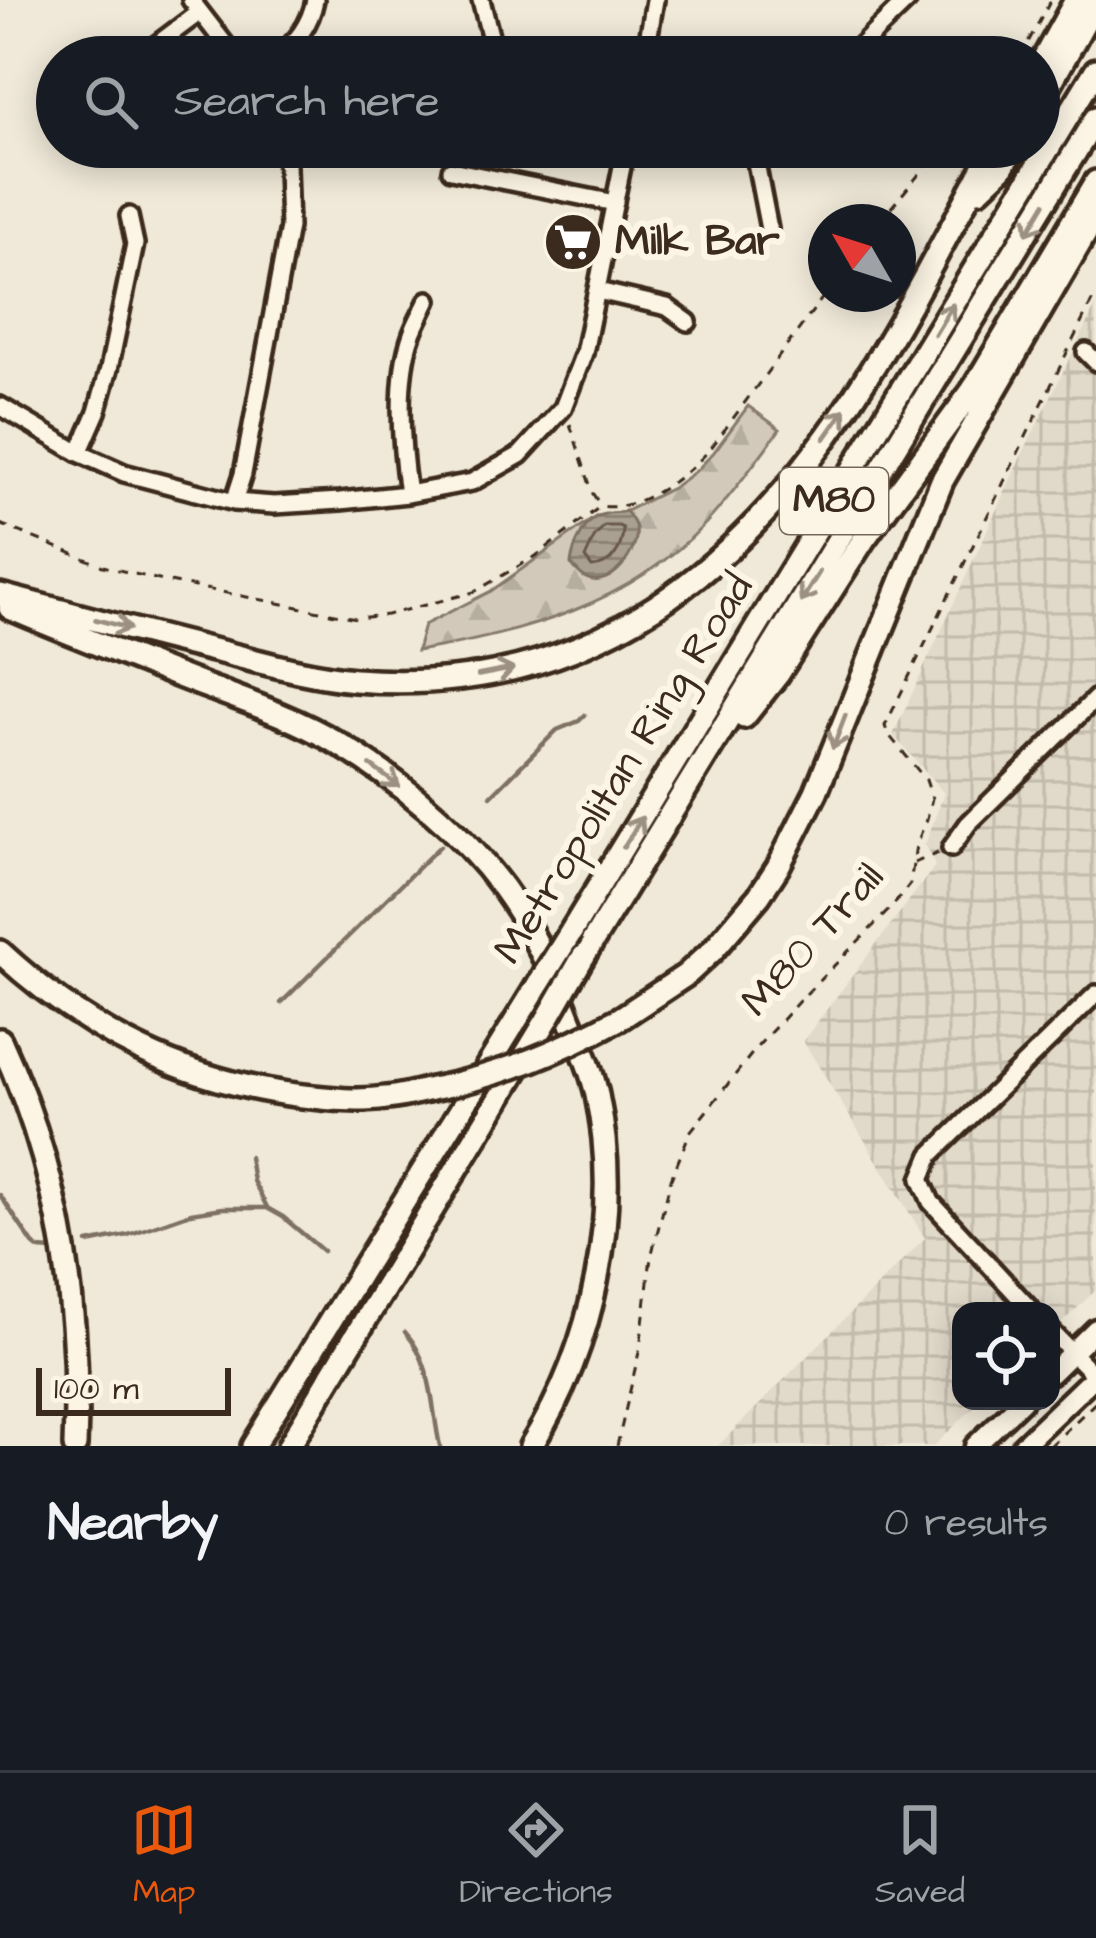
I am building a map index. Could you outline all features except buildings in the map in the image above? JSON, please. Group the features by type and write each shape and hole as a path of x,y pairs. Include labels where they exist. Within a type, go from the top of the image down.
{"highway":[{"path":"1056,36 1076,0"},
{"path":"1060,66 1096,1"},
{"path":"1060,117 1096,50"},
{"name":"Metropolitan Ring Road","path":"1060,128 1096,70"},
{"name":"Metropolitan Ring Road","path":"289,1446 1096,118"},
{"path":"0,599 352,680 471,676 576,649 655,609 694,582 772,506 867,378 983,168"},
{"path":"962,206 1002,168"},
{"path":"1019,194 1033,168"},
{"name":"Metropolitan Ring Road","path":"253,1446 572,932 1035,168"},
{"path":"692,782 778,674 864,539 972,391 1096,182"},
{"path":"0,952 79,1016 155,1057 259,1090 333,1100 385,1099 463,1083 533,1061 621,1018 686,975 759,896 778,867 816,792 942,481 1096,213"},
{"path":"0,599 70,634 285,716 338,744 395,783 455,834 489,869 520,914 555,980 591,1073 603,1136 605,1193 597,1280 586,1324 572,1370 531,1446"},
{"path":"0,1040 31,1115 62,1234 74,1314 75,1446"}],"main road":[{"path":"1060,1363 1096,1329"},
{"path":"1022,1446 1095,1376"},
{"path":"975,1446 1013,1410"}],"street":[{"path":"299,36 315,0"},
{"path":"481,0 490,36"},
{"path":"649,36 655,0"},
{"path":"871,36 908,0"},
{"path":"163,36 196,6 219,36"},
{"path":"235,502 289,227 286,168"},
{"path":"0,406 124,473 235,502 274,506 407,494 472,482 520,454 563,408 584,353 622,168"},
{"path":"757,168 769,229"},
{"path":"452,170 615,203"},
{"path":"80,453 103,390 127,286 135,244 129,216"},
{"path":"598,291 668,307 688,322"},
{"path":"407,494 400,406 410,338 428,300"},
{"path":"951,848 968,824 1096,698"},
{"path":"1024,1302 931,1202 921,1179 931,1155 1096,994"},
{"path":"1060,1340 1095,1376"}],"path":[{"path":"1031,36 1051,0"},
{"path":"894,204 924,168"},
{"name":"M80 Trail","path":"616,1446 640,1348 651,1257 670,1179 690,1132 758,1046 910,884 916,845 931,807 930,789 885,726 1096,293"},
{"path":"0,524 103,566 159,580 356,618 387,615 474,592 536,556 601,506 632,504 680,478 701,460 812,312"},
{"path":"563,408 601,506"},
{"path":"914,863 951,848"},
{"path":"1050,1446 1096,1402"}],"shaded area":[{"path":"1096,305 1096,1290 1060,1324 1060,1302 952,1302 952,1410 971,1410 934,1446 718,1446 925,1238 803,1041 935,866 925,845 944,793 893,735"}],"green space":[{"path":"748,406 780,429 706,523 644,575 609,595 535,624 417,651 424,625 491,591 597,516 626,511 696,471"}],"water":[{"path":"626,511 636,529 628,558 604,579 584,577 571,564 581,534 598,516"}],"waterway":[{"path":"491,796 557,730 585,715"},
{"path":"281,1003 440,846"},
{"path":"249,1157 253,1181 267,1207"},
{"path":"0,1195 33,1244 53,1250"},
{"path":"88,1243 191,1213 267,1208 323,1251"},
{"path":"405,1332 426,1372 440,1446"}],"place":[{"name":"Milk Bar","path":"573,242"}]}
